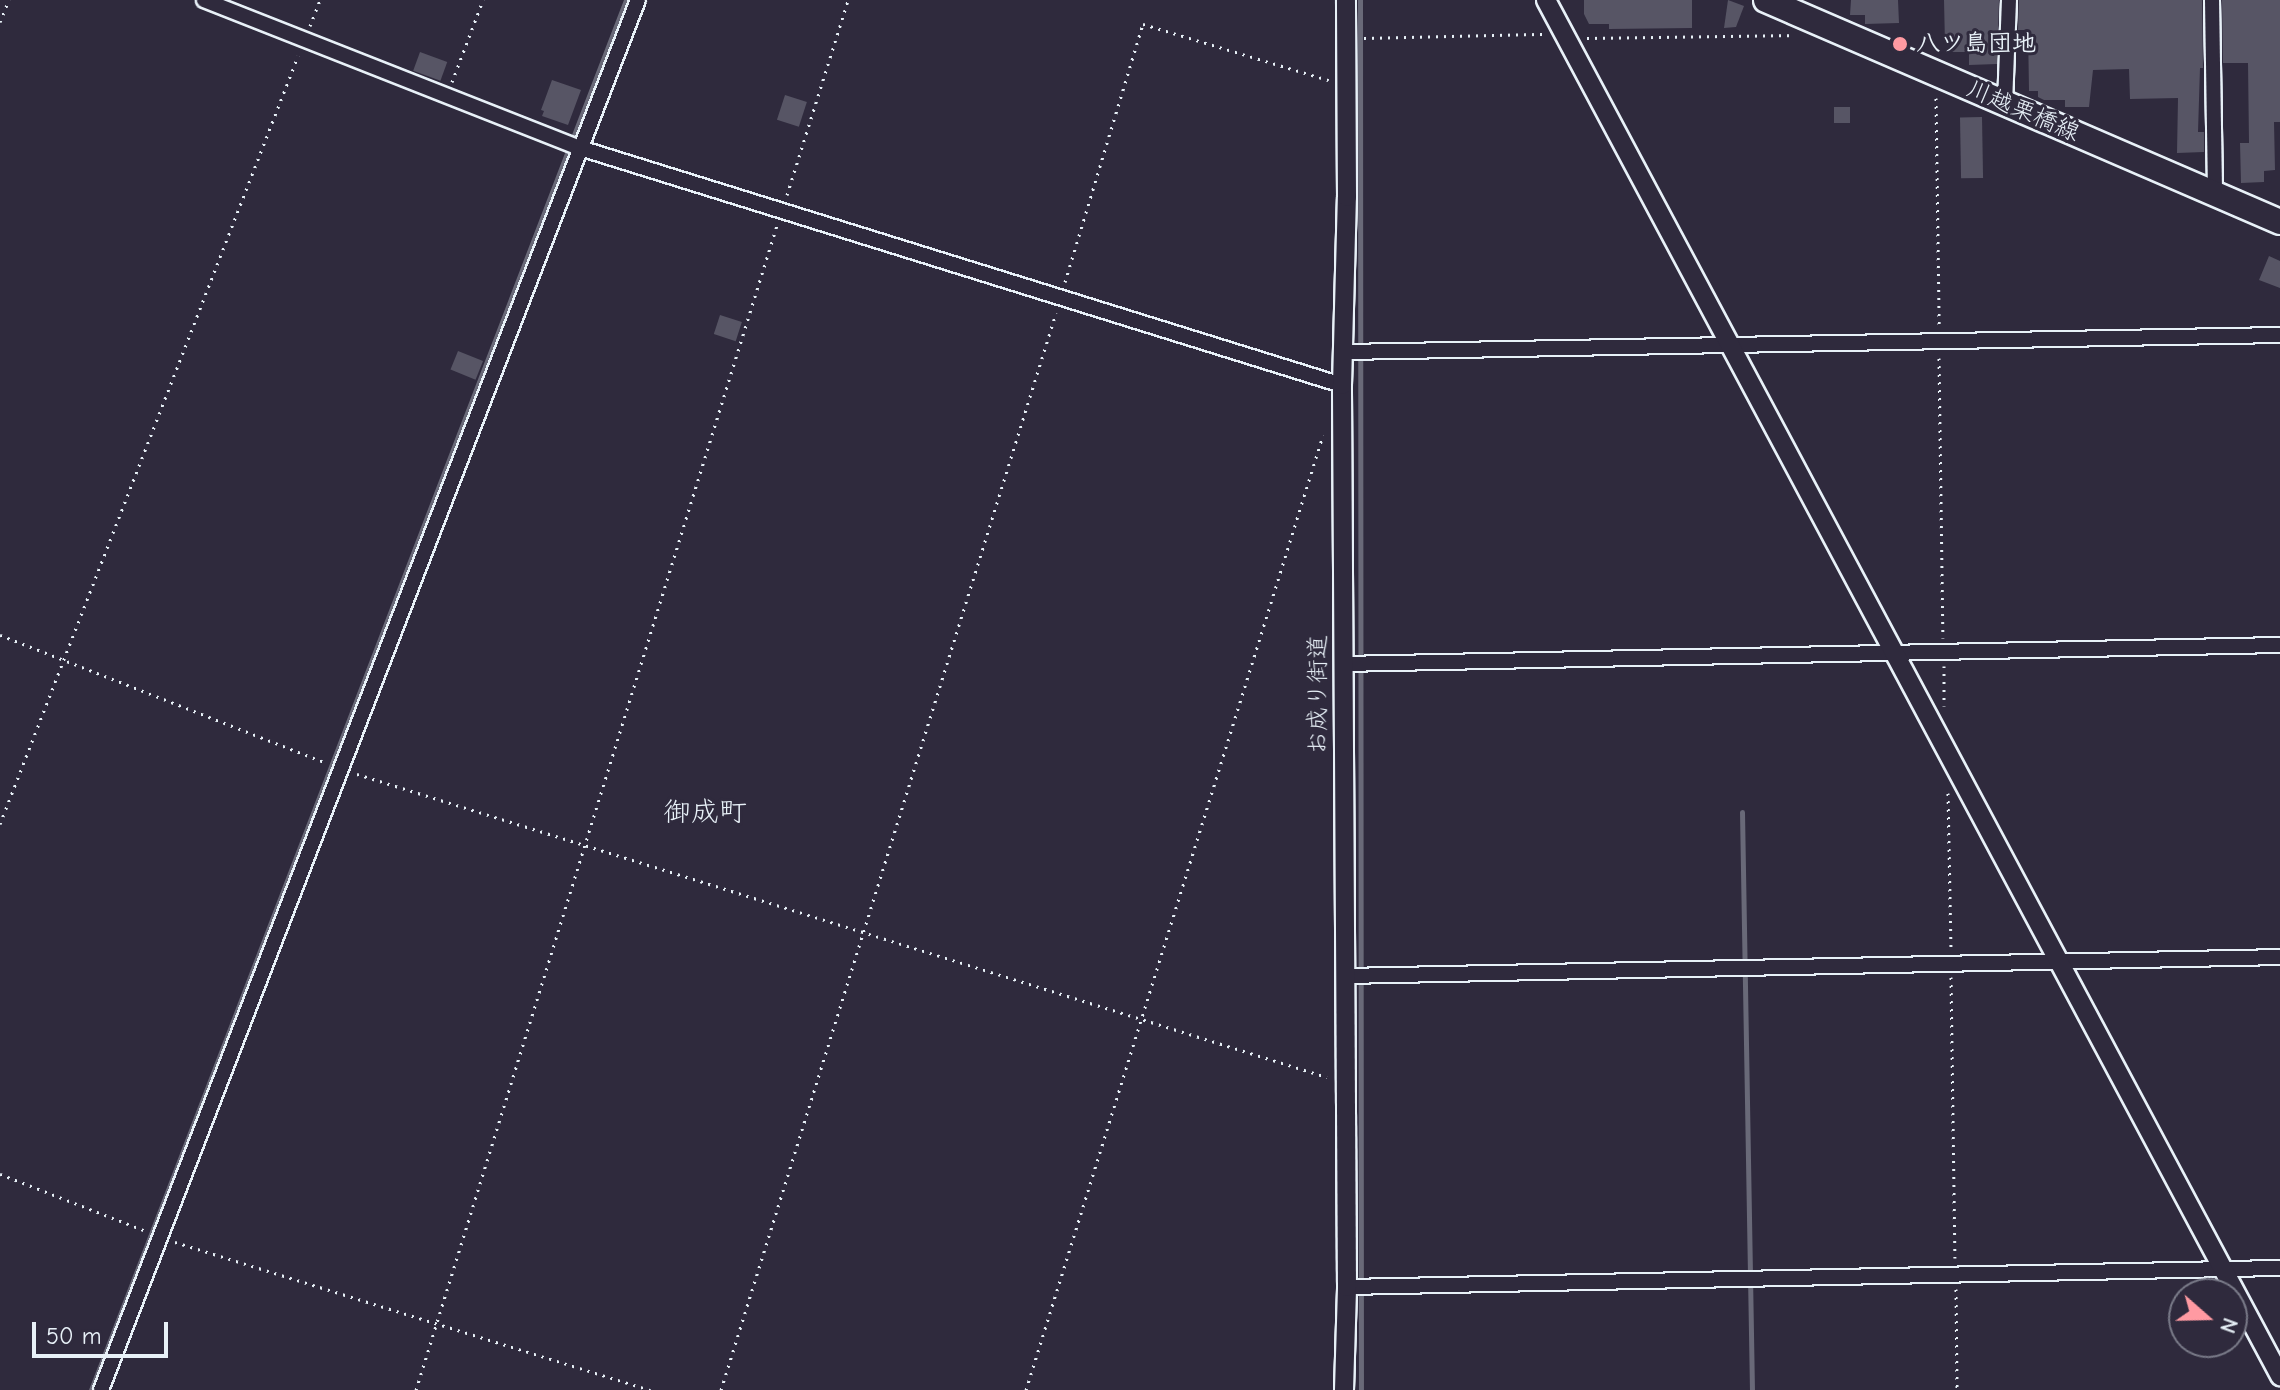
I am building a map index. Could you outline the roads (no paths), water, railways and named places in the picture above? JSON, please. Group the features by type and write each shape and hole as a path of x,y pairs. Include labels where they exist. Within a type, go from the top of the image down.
{"main road":[{"name":"川越栗橋線","path":"1766,0 2280,222"}],"street":[{"path":"204,0 447,93 580,148 1342,385"},
{"path":"101,1390 638,0"},
{"name":"お成り街道","path":"1344,1390 1347,1287 1342,385 1346,0"},
{"path":"1546,0 2280,1376"},
{"path":"2005,104 2009,0"},
{"path":"2212,0 2215,194"},
{"path":"1344,352 2280,335"},
{"path":"1342,664 2280,645"},
{"path":"1345,976 2280,957"},
{"path":"1347,1287 2280,1268"}],"waterway":[{"path":"91,1390 626,0"},
{"path":"1360,0 1361,1390"},
{"path":"1742,812 1752,1390"}],"place":[{"name":"八ツ島団地","path":"1900,44"}],"district":[{"name":"御成町","path":"705,812"}]}
